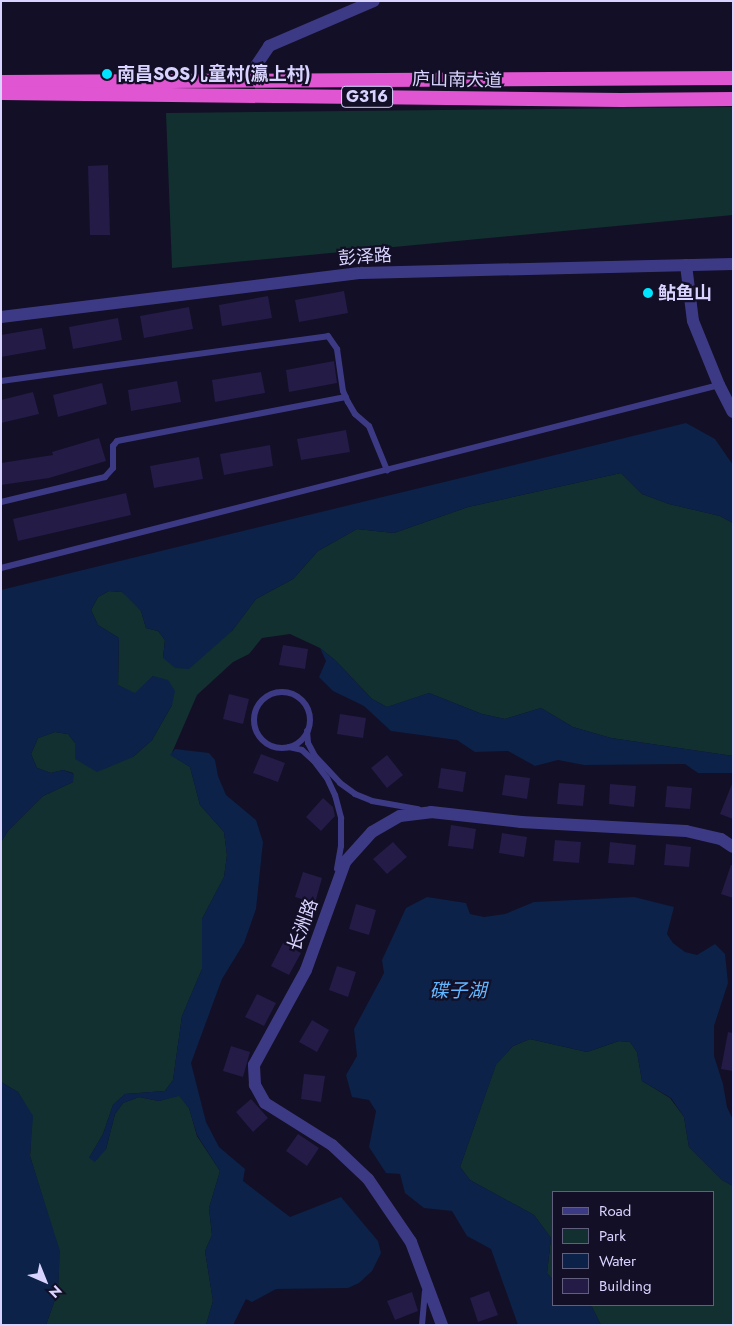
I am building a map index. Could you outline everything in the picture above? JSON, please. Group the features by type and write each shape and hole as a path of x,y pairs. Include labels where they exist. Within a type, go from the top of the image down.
{"highway":[{"name":"庐山南大道","path":"1,82 247,79 733,78"},
{"name":"庐山南大道","path":"1,93 733,100"}],"street":[{"path":"247,79 269,46 374,1"},
{"name":"彭泽路","path":"1,317 361,273 733,264"},
{"path":"686,265 694,321 718,385 733,412"},
{"name":"长洲路","path":"442,1325 411,1242 368,1180 332,1145 265,1103 255,1086 254,1065 306,970 345,862 372,832 400,816 431,812 521,822 686,832 721,839 733,847"}],"lane":[{"path":"1,381 328,336 337,349 346,397 355,414 369,426 387,470"},
{"path":"1,568 718,385"},
{"path":"1,502 105,477 113,468 114,446 117,440 346,397"},
{"path":"289,747 303,739 310,719 308,710 300,698 284,692 271,694 261,702 255,714 255,729 263,741 272,746 302,750 314,761 327,778 335,795 341,818 341,846 334,893"},
{"path":"307,731 308,743 315,756 340,783 354,794 372,801 431,812"},
{"path":"422,1325 425,1309 426,1278"}],"green space":[{"path":"733,107 733,215 172,268 166,113"},
{"path":"621,473 642,494 669,504 720,516 733,523 733,756 611,738 573,727 541,708 505,719 482,714 429,693 387,707 372,699 336,661 320,648 290,634 262,638 249,654 233,662 197,695 171,755 190,767 200,805 224,832 227,855 224,877 202,919 202,969 182,1016 173,1080 165,1091 125,1094 113,1105 103,1134 89,1158 106,1149 115,1114 123,1103 139,1097 159,1101 179,1095 189,1108 197,1136 220,1171 209,1208 212,1235 205,1251 213,1301 206,1325 46,1325 58,1291 59,1251 30,1156 32,1116 18,1092 1,1082 1,842 8,831 43,796 73,782 73,773 63,770 51,773 37,768 31,754 38,738 55,732 68,734 75,743 133,757 152,740 172,705 153,676 135,694 118,685 119,638 98,625 91,610 98,597 109,591 122,592 131,599 141,611 146,628 158,631 165,640 163,658 232,631 256,599 293,579 318,551 357,529 394,533 468,507"},
{"path":"530,1039 587,1052 619,1041 630,1042 637,1052 642,1081 670,1098 684,1117 689,1147 722,1180 733,1186 733,1325 601,1325 592,1307 590,1306 714,1306 714,1191 552,1191 552,1279 547,1273 551,1238 534,1215 470,1180 460,1167 496,1064 513,1046"}],"water":[{"path":"686,423 715,439 733,465 733,523 720,516 669,504 642,494 621,473 468,507 394,533 357,529 318,551 293,579 256,599 232,631 189,669 175,668 163,658 165,640 158,631 146,628 141,611 122,592 109,591 98,597 91,610 98,625 119,638 118,685 135,693 153,676 168,680 175,691 172,705 152,740 133,757 97,772 75,759 75,743 68,734 55,732 38,738 31,754 37,768 51,773 63,770 74,774 73,782 43,796 8,831 1,842 1,590"},
{"path":"320,648 336,661 372,699 387,707 429,693 482,714 505,719 541,708 573,727 611,738 733,756 733,773 698,773 685,764 584,765 558,760 535,766 508,751 475,752 457,740 391,731 364,706 333,691 319,677 326,661"},
{"path":"175,749 209,753 215,760 218,776 226,795 256,820 263,842 256,909 244,943 222,979 191,1063 206,1122 219,1147 245,1169 243,1181 290,1217 341,1197 378,1241 381,1253 372,1271 359,1283 348,1288 276,1289 252,1302 246,1299 233,1325 206,1325 213,1301 205,1251 212,1235 209,1208 220,1171 197,1135 189,1108 179,1096 159,1101 139,1097 123,1103 115,1114 106,1149 95,1162 89,1158 103,1134 113,1105 125,1094 165,1091 173,1080 182,1016 202,969 202,919 224,877 227,855 224,832 200,805 190,767 170,755"},
{"name":"碟子湖","path":"427,897 466,903 470,914 484,917 505,914 534,902 634,897 674,907 667,934 673,943 685,952 697,955 715,944 725,954 728,983 714,1026 714,1056 723,1084 727,1107 733,1120 733,1186 722,1180 689,1147 684,1117 671,1098 642,1081 637,1052 630,1042 619,1041 587,1052 530,1039 513,1046 496,1065 460,1167 470,1180 534,1215 551,1238 547,1273 552,1279 552,1306 590,1306 592,1307 601,1325 518,1325 491,1249 467,1236 452,1211 424,1208 405,1193 400,1174 386,1173 369,1147 376,1111 369,1100 352,1097 346,1075 357,1056 354,1029 384,973 382,960 406,908"},
{"path":"1,1082 18,1092 33,1116 30,1156 60,1251 58,1291 46,1325 1,1325"}],"building":[{"path":"108,165 110,235 90,235 88,166"},
{"path":"344,291 348,313 299,322 295,300"},
{"path":"268,296 272,318 222,326 219,305"},
{"path":"189,307 193,329 144,338 140,316"},
{"path":"118,318 122,340 73,349 69,327"},
{"path":"42,328 46,349 1,357 1,335"},
{"path":"334,361 337,383 289,392 286,370"},
{"path":"261,372 265,393 215,402 212,380"},
{"path":"177,381 181,402 131,411 128,390"},
{"path":"102,383 107,404 58,417 53,395"},
{"path":"33,392 39,414 1,423 1,400"},
{"path":"346,430 350,452 301,460 297,439"},
{"path":"99,438 106,461 49,478 1,485 1,463 53,455 52,452"},
{"path":"270,445 273,466 224,475 220,454"},
{"path":"199,457 203,479 154,488 150,466"},
{"path":"126,493 131,515 18,541 13,519"},
{"path":"283,645 308,649 305,669 279,665"},
{"path":"229,694 249,699 243,724 223,719"},
{"path":"340,714 366,718 363,738 337,734"},
{"path":"261,754 285,763 278,782 253,773"},
{"path":"387,755 403,775 387,788 371,768"},
{"path":"441,768 466,772 463,792 438,788"},
{"path":"505,775 530,778 527,799 502,795"},
{"path":"559,783 585,785 583,806 557,804"},
{"path":"610,784 636,786 634,807 609,804"},
{"path":"733,784 733,819 720,814"},
{"path":"667,786 692,788 690,809 665,807"},
{"path":"323,798 333,807 335,816 321,831 306,817"},
{"path":"451,825 476,829 473,849 448,846"},
{"path":"502,833 527,837 524,857 499,853"},
{"path":"555,840 581,842 579,863 553,861"},
{"path":"393,842 407,857 387,874 373,859"},
{"path":"610,842 636,845 634,865 608,863"},
{"path":"666,844 691,847 689,867 664,865"},
{"path":"731,865 733,865 733,898 721,894"},
{"path":"303,872 322,878 315,903 295,897"},
{"path":"356,904 376,910 369,935 349,929"},
{"path":"283,943 301,953 289,975 271,966"},
{"path":"337,966 356,972 348,997 329,990"},
{"path":"257,994 276,1003 264,1026 245,1017"},
{"path":"312,1020 329,1030 317,1052 299,1042"},
{"path":"728,1032 733,1033 733,1071 721,1069"},
{"path":"231,1046 250,1052 243,1077 223,1071"},
{"path":"304,1074 325,1076 321,1102 301,1099"},
{"path":"251,1099 268,1118 253,1132 236,1112"},
{"path":"298,1134 319,1148 307,1166 286,1151"},
{"path":"489,1291 498,1315 478,1322 470,1298"},
{"path":"412,1292 418,1311 395,1320 387,1301"}],"place":[{"name":"南昌SOS儿童村(瀛上村)","path":"107,74"},
{"name":"鲇鱼山","path":"648,293"}]}
